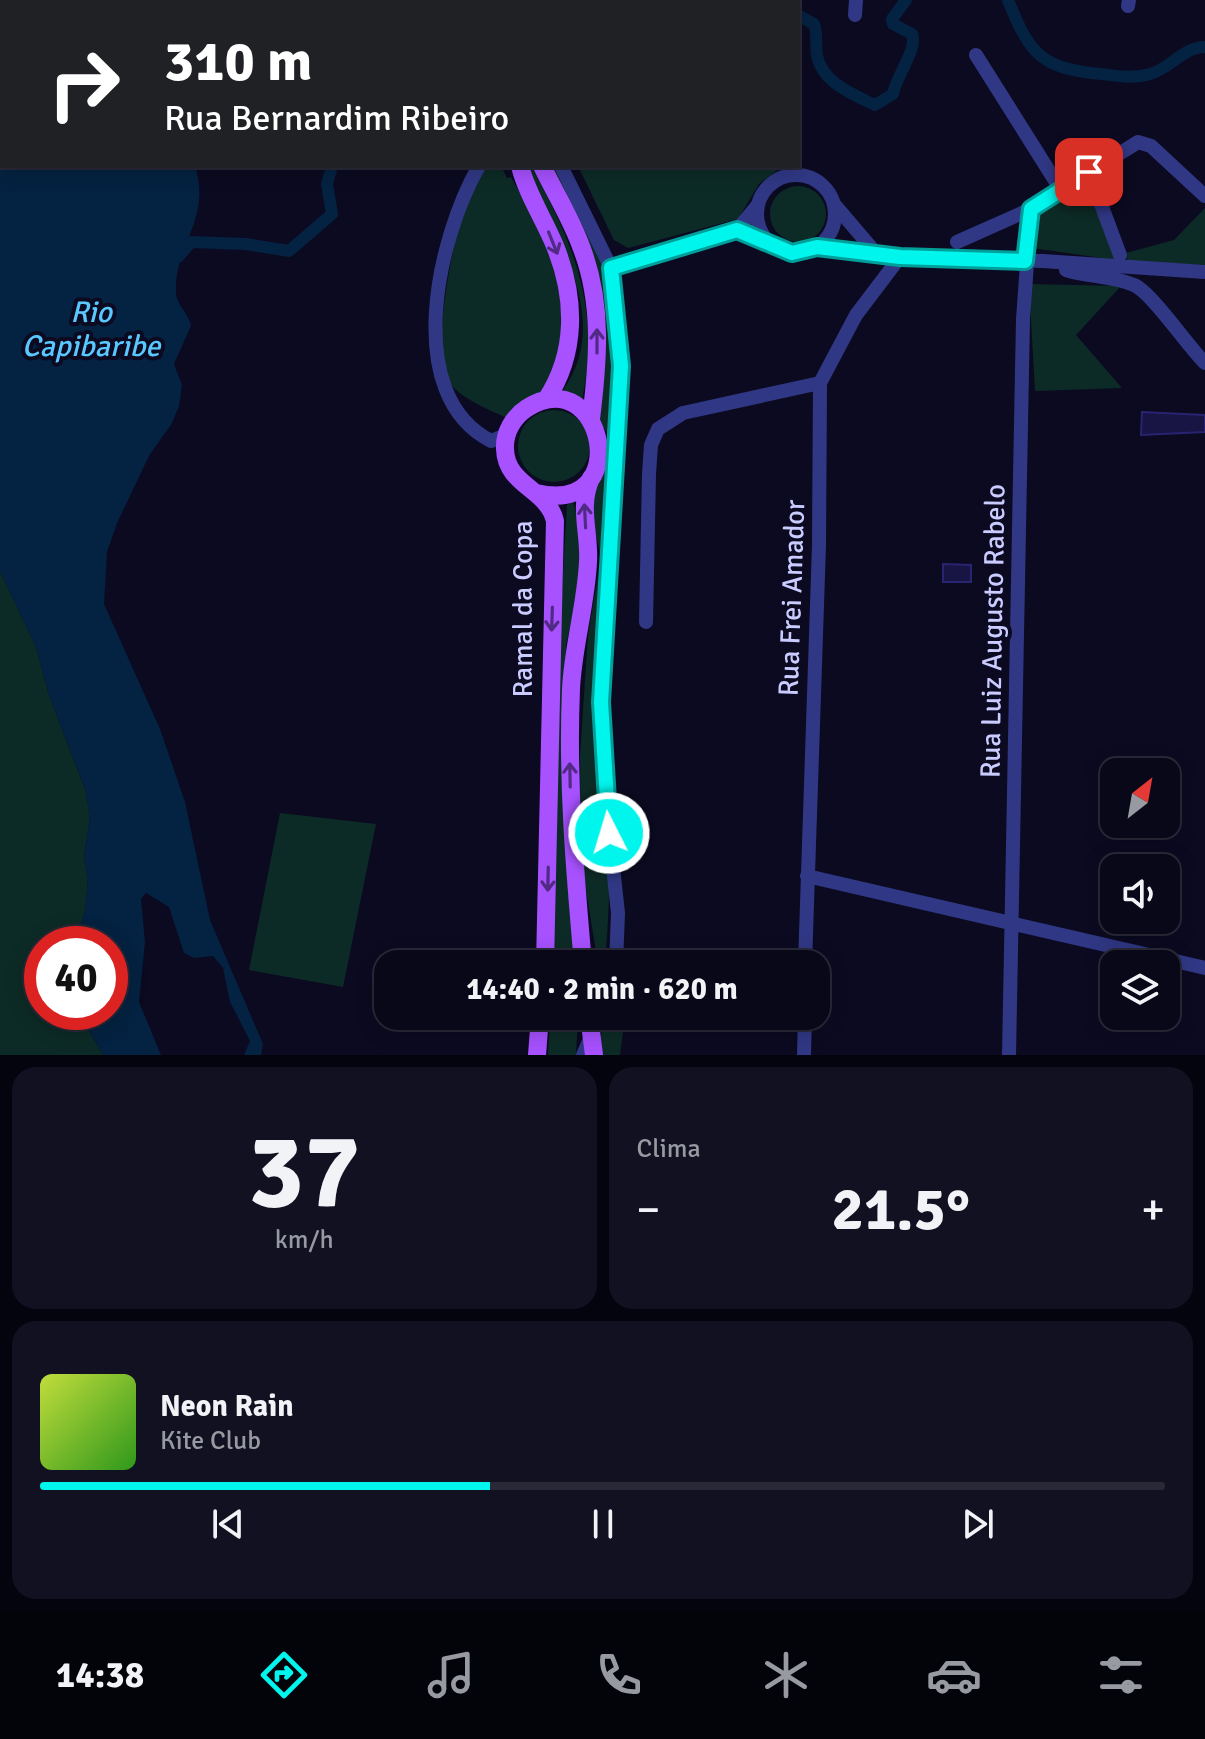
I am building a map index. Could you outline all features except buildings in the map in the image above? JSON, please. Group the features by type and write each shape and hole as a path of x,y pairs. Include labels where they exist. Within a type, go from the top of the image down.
{"main road":[{"path":"543,168 582,248 592,280 598,338 591,419"},
{"path":"506,435 521,412 546,400 562,377 568,359 567,287 556,249 521,169"},
{"path":"536,493 548,496 573,491 594,473 609,445 591,419 571,403 546,400"},
{"name":"Ramal da Copa","path":"506,435 507,463 513,475 553,511 556,530 545,950"},
{"name":"Ramal da Copa","path":"582,950 570,818 569,744 573,655 588,561 584,510 594,473"},
{"path":"537,1055 539,1030"},
{"path":"591,1030 594,1055"}],"street":[{"path":"976,55 1061,190"},
{"path":"957,242 1031,209 1132,143 1144,143 1205,196"},
{"path":"478,168 464,192 452,227 440,291 436,358 440,381 455,414 470,431 491,441 506,435"},
{"path":"562,168 611,268 621,366 609,445 601,702 604,784 618,913 617,950"},
{"path":"611,268 737,230 770,185 798,171 816,181 847,223 875,252"},
{"path":"1089,172 1120,255"},
{"path":"817,247 833,226 832,200"},
{"path":"757,206 757,219 768,242"},
{"name":"Rua Luiz Augusto Rabelo","path":"1009,1055 1025,261 1031,209"},
{"path":"737,230 792,253 817,247 900,257 1043,261 1205,272"},
{"name":"Rua Frei Amador","path":"805,950 819,545 820,383 856,315 900,257"},
{"path":"1043,261 1092,277 1125,281 1151,295 1165,319 1205,363"},
{"path":"1151,295 1154,270"},
{"path":"646,622 649,474 651,445 658,429 683,413 820,383"},
{"path":"807,876 1205,968"},
{"path":"583,1055 594,1030"},
{"path":"804,1055 805,1030"}],"green space":[{"path":"484,168 502,168 507,178 511,177 545,243 559,288 561,336 549,385 505,417 459,393 448,381 443,368 441,348 445,298 465,205"},
{"path":"528,168 532,168 560,223 580,278 588,336 582,400 563,390 577,362 583,334 581,305 574,276"},
{"path":"550,168 555,168 596,246 610,298 615,339 615,422 605,589 610,870 606,950 596,950 581,859 580,756 588,635 601,557 592,519 592,489 606,467 608,434 596,417 603,317 586,234"},
{"path":"579,168 780,168 759,184 738,219 628,248 614,240"},
{"path":"798,186 818,194 826,214 818,234 798,242 778,234 770,214 778,194"},
{"path":"1082,192 1092,199 1116,260 1032,248 1032,225 1036,216 1054,202"},
{"path":"1205,208 1205,265 1128,261 1126,253 1174,240"},
{"path":"1029,284 1121,286 1076,335 1122,388 1035,391"},
{"path":"561,410 580,420 588,432 588,460 580,472 568,480 547,482 528,472 520,460 518,439 528,420 540,412"},
{"path":"573,501 582,541 583,571 566,645 565,824 574,950 552,950 561,608 567,505"},
{"path":"0,571 36,647 49,695 85,789 90,816 84,857 88,879 81,926 24,926 24,1030 88,1030 103,1055 0,1055"},
{"path":"280,813 376,824 343,987 249,970"},
{"path":"549,1030 577,1030 576,1055 548,1055"},
{"path":"603,1030 623,1030 620,1055 591,1055"}],"water":[{"name":"Rio Capibaribe","path":"0,168 195,168 199,202 177,275 177,297 191,326 174,364 182,385 179,406 171,425 150,454 117,523 107,552 104,604 160,729 185,802 210,920 263,1044 261,1055 244,1055 250,1041 230,1002 223,968 213,956 194,958 184,953 169,907 146,893 141,899 145,942 139,1002 161,1055 103,1055 88,1030 128,1030 128,926 81,926 88,879 84,857 90,816 85,789 49,695 36,647 0,571"}],"waterway":[{"path":"800,16 814,24 817,56 825,74 875,105 893,94 912,47 912,34 893,24 892,19 906,0"},
{"path":"1008,0 1031,46 1040,55 1064,68 1119,76 1144,76 1190,51 1205,47"},
{"path":"178,257 191,242 246,244 289,251 332,214 327,184 331,168"}],"route":[{"path":"609,833 601,702 621,366 611,268 737,230 792,253 817,247 900,257 1025,261 1031,209 1089,172"}]}
